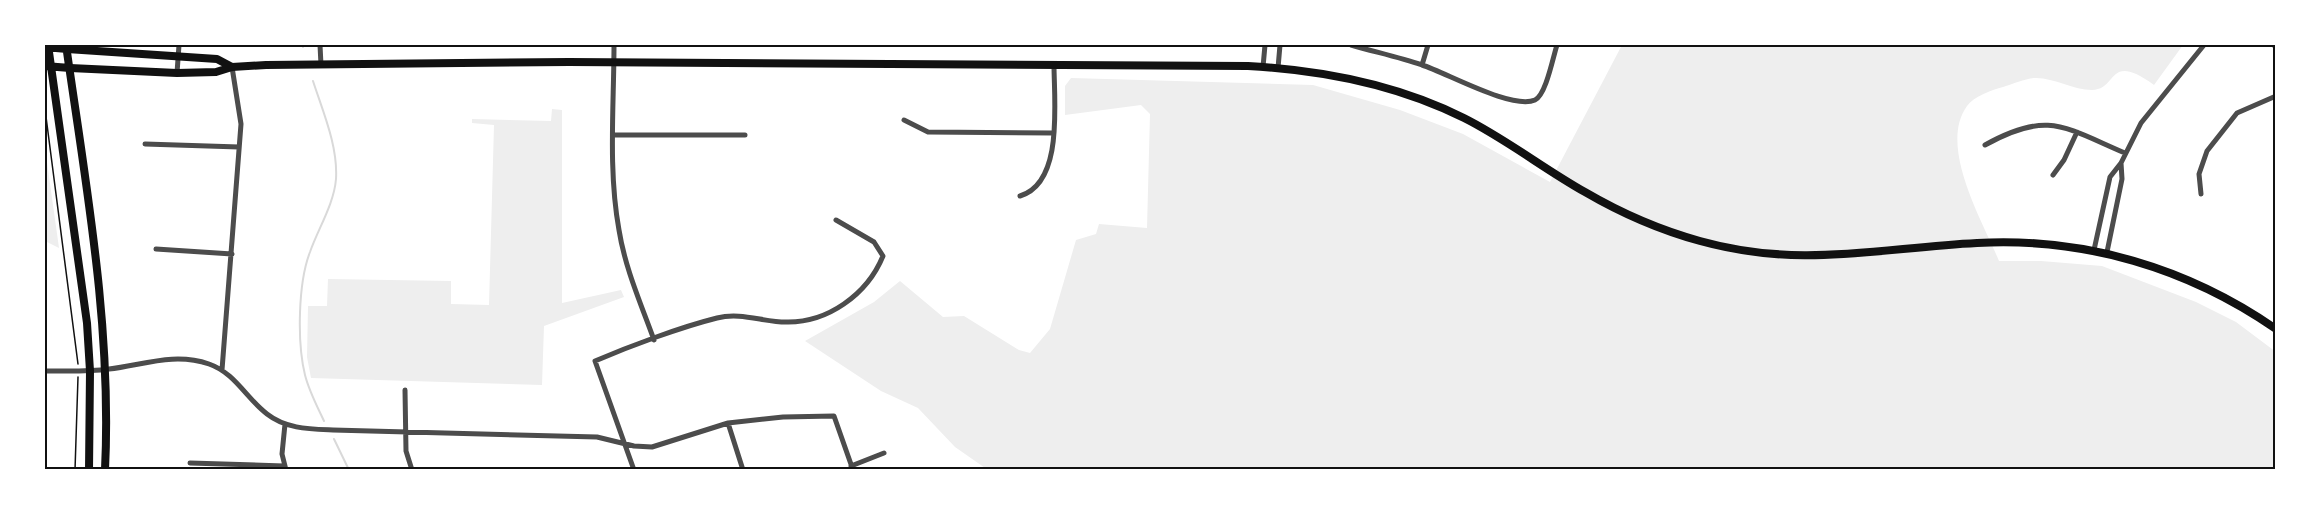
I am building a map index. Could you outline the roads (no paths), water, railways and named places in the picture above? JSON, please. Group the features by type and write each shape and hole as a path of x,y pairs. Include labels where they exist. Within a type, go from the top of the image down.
{"main road":[{"path":"89,470 90,371 84,298 48,67 47,46 217,59 232,67"},
{"path":"67,47 100,295 106,370 105,470"},
{"path":"48,67 177,74 216,72 232,67 614,62 1278,68 1343,76 1444,108 1482,127 1607,205 1701,241 1803,257 1855,255 1978,243 2042,244 2094,250 2147,264 2207,288 2276,328"}],"street":[{"path":"177,74 179,45"},
{"path":"320,45 321,65"},
{"path":"614,45 614,193 619,231 627,266 654,340"},
{"path":"1263,67 1265,45"},
{"path":"1278,68 1280,45"},
{"path":"1351,45 1422,65 1500,97 1528,101 1539,97 1557,45"},
{"path":"1422,65 1428,45"},
{"path":"2094,250 2110,177 2121,163 2140,123 2204,45"},
{"path":"1020,196 1032,191 1042,180 1050,161 1053,133 1054,65"},
{"path":"222,370 241,124 232,67"},
{"path":"2201,194 2199,174 2207,151 2237,113 2276,96"},
{"path":"904,120 927,132 1053,133"},
{"path":"1985,145 2012,130 2033,124 2060,126 2125,153"},
{"path":"2053,175 2064,160 2077,132"},
{"path":"615,135 745,135"},
{"path":"145,144 239,147"},
{"path":"2107,252 2122,179 2121,163"},
{"path":"634,470 595,361 718,318 744,316 785,322 815,320 849,302 879,266 883,256 874,242 836,220"},
{"path":"156,249 231,254"},
{"path":"45,371 106,370 162,359 196,361 222,370 260,408 285,424 312,429 405,434 597,436 642,448 663,446 728,423 783,417 834,416 852,468 884,453"},
{"path":"405,390 406,451 412,470"},
{"path":"728,423 743,470"},
{"path":"190,463 285,468 282,443 285,424"}],"waterway":[{"path":"313,81 335,154 336,179 329,207 306,265 301,296 300,330 305,375 324,421"},
{"path":"334,439 349,470"}]}
